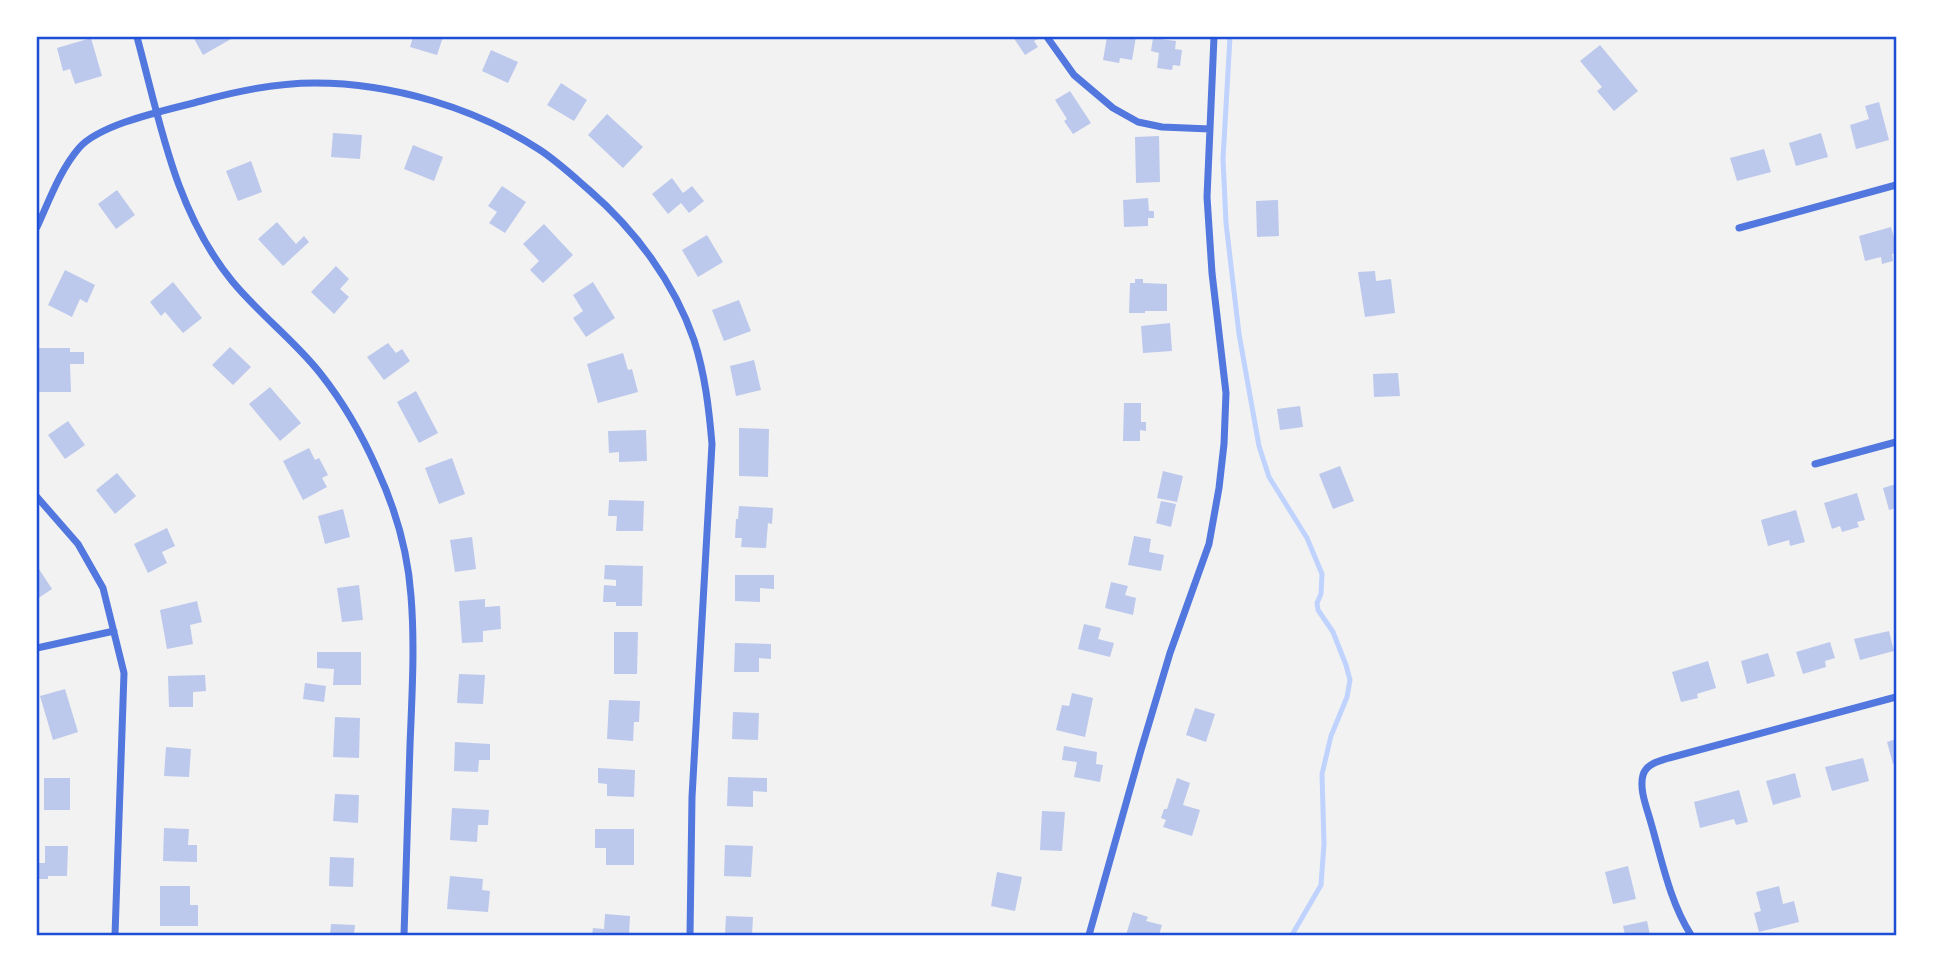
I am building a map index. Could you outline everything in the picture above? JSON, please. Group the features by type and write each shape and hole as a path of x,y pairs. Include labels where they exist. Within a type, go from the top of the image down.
{"street":[{"path":"137,37 178,187 188,211 232,281 320,373 353,421 373,460 404,545 412,623 404,935"},
{"path":"1047,37 1074,75 1113,108 1138,122 1162,127 1210,129"},
{"path":"1089,935 1144,738 1170,653 1207,552 1214,517 1224,444 1226,393 1208,237 1207,197 1214,37"},
{"path":"37,227 66,168 80,147 96,135 157,113 223,95 315,83 397,92 479,118 539,150 609,208 646,252 674,295 694,341 708,398 712,444 692,797 690,935"},
{"path":"1740,228 1896,185"},
{"path":"1815,464 1896,442"},
{"path":"37,497 78,544 103,588 124,673 116,935"},
{"path":"37,648 114,631"},
{"path":"1692,935 1680,914 1666,875 1643,791 1643,772 1652,764 1669,758 1896,697"}],"building":[{"path":"193,37 230,37 231,39 203,55"},
{"path":"413,37 443,37 437,55 410,47"},
{"path":"1013,37 1042,37 1034,41 1038,47 1025,55"},
{"path":"1107,37 1136,37 1132,60 1120,58 1119,63 1103,60"},
{"path":"91,38 102,76 75,84 70,69 63,71 57,48"},
{"path":"1153,38 1176,41 1175,49 1182,50 1180,66 1173,65 1172,70 1157,68 1159,53 1151,51"},
{"path":"1600,45 1638,91 1614,111 1597,91 1602,87 1580,61"},
{"path":"491,50 518,62 508,83 482,71"},
{"path":"561,83 587,100 574,121 547,105"},
{"path":"1070,91 1091,123 1073,134 1055,100"},
{"path":"1879,102 1889,140 1856,149 1850,125 1869,119 1865,106"},
{"path":"607,114 643,147 623,168 588,135"},
{"path":"333,133 362,135 360,159 331,157"},
{"path":"1821,133 1828,157 1796,166 1789,143"},
{"path":"1159,136 1160,182 1136,183 1135,137"},
{"path":"413,145 443,157 434,181 404,169"},
{"path":"1764,149 1771,172 1737,181 1730,158"},
{"path":"251,161 262,192 238,201 226,171"},
{"path":"672,178 683,193 692,186 704,201 689,213 681,203 668,214 652,194"},
{"path":"502,186 526,202 505,233 489,223 497,212 488,206"},
{"path":"117,190 135,215 116,229 98,204"},
{"path":"1148,198 1149,211 1154,211 1154,218 1148,218 1148,226 1124,227 1123,200"},
{"path":"1278,200 1279,236 1257,237 1256,201"},
{"path":"277,222 296,244 304,236 309,242 283,266 258,239"},
{"path":"544,224 573,255 543,283 530,270 539,261 523,244"},
{"path":"1891,227 1896,244 1896,253 1892,254 1893,261 1882,264 1881,257 1865,261 1859,236"},
{"path":"707,235 723,262 698,277 682,250"},
{"path":"336,266 349,279 340,289 349,297 334,314 311,292"},
{"path":"65,270 95,285 87,303 80,299 72,317 48,305"},
{"path":"1375,271 1376,281 1391,279 1395,313 1365,317 1358,272"},
{"path":"1135,279 1143,279 1143,283 1167,284 1167,311 1129,313 1130,283 1135,283"},
{"path":"173,282 202,318 183,333 165,312 161,316 150,302"},
{"path":"593,282 615,318 586,337 573,318 583,311 573,295"},
{"path":"739,300 751,331 724,341 712,310"},
{"path":"1170,323 1172,351 1143,353 1141,326"},
{"path":"388,343 396,353 402,349 410,361 384,380 367,357"},
{"path":"230,347 251,367 233,385 212,365"},
{"path":"37,348 70,348 70,352 84,352 84,364 70,364 71,392 37,392"},
{"path":"623,353 628,370 632,369 638,392 598,403 587,364"},
{"path":"754,360 761,390 736,396 730,366"},
{"path":"1398,373 1400,396 1374,397 1373,374"},
{"path":"270,387 301,423 280,441 249,404"},
{"path":"416,391 438,433 419,443 397,402"},
{"path":"1124,403 1141,403 1141,422 1146,422 1146,431 1140,430 1140,441 1123,441"},
{"path":"1300,406 1303,427 1280,430 1277,409"},
{"path":"68,421 85,445 65,459 48,435"},
{"path":"739,428 769,429 768,477 739,476"},
{"path":"646,430 647,461 619,462 619,452 609,453 608,431"},
{"path":"309,448 315,460 319,458 328,475 322,478 327,487 303,500 283,461"},
{"path":"452,458 465,494 439,504 425,468"},
{"path":"1340,466 1354,501 1333,509 1319,474"},
{"path":"1163,471 1183,476 1177,502 1157,498"},
{"path":"117,473 136,496 115,514 96,490"},
{"path":"1896,484 1896,508 1889,510 1883,488"},
{"path":"1857,493 1865,520 1857,522 1859,527 1842,532 1840,526 1832,529 1824,503"},
{"path":"609,500 644,501 643,531 616,531 617,516 608,516"},
{"path":"1161,501 1176,504 1171,527 1156,523"},
{"path":"739,506 773,508 772,524 768,523 766,548 741,547 742,538 735,538"},
{"path":"343,509 350,537 325,544 318,516"},
{"path":"1796,510 1805,542 1790,546 1789,540 1768,546 1761,520"},
{"path":"167,528 175,546 162,552 167,563 148,573 134,544"},
{"path":"1134,536 1151,539 1149,552 1164,555 1161,571 1128,565"},
{"path":"472,537 476,569 455,572 450,540"},
{"path":"605,565 643,566 642,606 616,606 616,602 603,602 604,585 616,586 616,580 604,579"},
{"path":"37,566 52,589 37,599"},
{"path":"735,575 774,575 774,589 760,588 760,602 735,601"},
{"path":"1111,582 1128,586 1125,595 1136,598 1133,615 1105,608"},
{"path":"359,585 363,620 342,622 337,588"},
{"path":"485,599 485,607 500,606 501,629 483,631 483,642 462,643 459,601"},
{"path":"197,601 202,622 190,625 193,644 167,649 160,610"},
{"path":"1084,624 1101,628 1098,639 1114,643 1110,657 1078,649"},
{"path":"1889,631 1894,651 1860,660 1854,639"},
{"path":"614,632 638,632 637,674 614,674"},
{"path":"1830,642 1835,658 1825,661 1826,667 1803,674 1796,652"},
{"path":"735,643 771,644 771,659 759,658 759,672 734,672"},
{"path":"317,652 361,652 361,685 333,685 334,669 317,668"},
{"path":"1768,653 1775,676 1747,684 1741,661"},
{"path":"1708,661 1716,688 1697,694 1698,698 1681,702 1672,672"},
{"path":"459,674 485,675 483,704 457,703"},
{"path":"205,675 206,691 193,692 193,707 169,707 168,676"},
{"path":"305,683 326,686 324,702 303,699"},
{"path":"65,689 78,732 53,740 40,696"},
{"path":"1072,693 1093,698 1085,737 1056,730 1062,705 1069,706"},
{"path":"609,700 640,701 639,722 634,722 633,741 607,739"},
{"path":"1195,708 1215,714 1206,742 1186,735"},
{"path":"733,712 759,713 758,740 732,739"},
{"path":"335,717 360,718 359,758 333,757"},
{"path":"1896,739 1896,763 1893,764 1887,742"},
{"path":"455,742 490,744 490,760 479,760 478,772 454,771"},
{"path":"1064,746 1097,752 1096,764 1103,765 1100,782 1074,777 1077,762 1062,760"},
{"path":"166,747 191,749 189,777 164,776"},
{"path":"1863,758 1869,781 1832,791 1825,767"},
{"path":"598,768 635,770 634,797 607,796 607,784 598,783"},
{"path":"1795,773 1801,797 1773,805 1766,781"},
{"path":"728,777 767,778 767,792 753,791 753,807 727,806"},
{"path":"44,778 70,778 70,810 44,810"},
{"path":"1177,778 1190,783 1183,805 1200,810 1192,836 1163,827 1166,820 1161,818 1164,809 1167,809"},
{"path":"1739,790 1748,822 1736,825 1734,819 1700,828 1694,802"},
{"path":"335,794 359,795 358,823 333,821"},
{"path":"452,808 489,810 488,825 478,825 477,842 450,840"},
{"path":"1042,811 1065,812 1062,851 1040,850"},
{"path":"164,828 189,829 188,845 197,845 197,862 163,861"},
{"path":"595,829 634,829 634,865 606,865 606,848 595,848"},
{"path":"725,845 753,846 751,877 724,876"},
{"path":"45,846 68,846 67,876 37,879 37,863 45,863"},
{"path":"330,857 354,858 353,887 329,886"},
{"path":"1628,866 1636,899 1613,904 1605,872"},
{"path":"997,872 1022,877 1015,911 991,906"},
{"path":"450,876 483,879 482,890 490,891 488,912 447,909"},
{"path":"160,886 190,886 190,905 198,905 198,926 160,926"},
{"path":"1779,886 1783,904 1794,901 1799,922 1759,932 1754,913 1761,911 1756,892"},
{"path":"1133,912 1148,917 1146,921 1162,925 1159,935 1126,935"},
{"path":"605,914 630,916 629,935 592,935 593,928 604,929"},
{"path":"726,916 753,917 752,935 725,935"},
{"path":"1647,921 1650,935 1625,935 1623,926"},
{"path":"331,924 355,925 354,935 330,935"}],"waterway":[{"path":"1230,37 1223,159 1226,223 1239,334 1259,446 1269,477 1307,538 1322,574 1318,610 1333,632 1350,680 1347,697 1331,736 1322,774 1324,844 1321,885 1292,935"}]}
